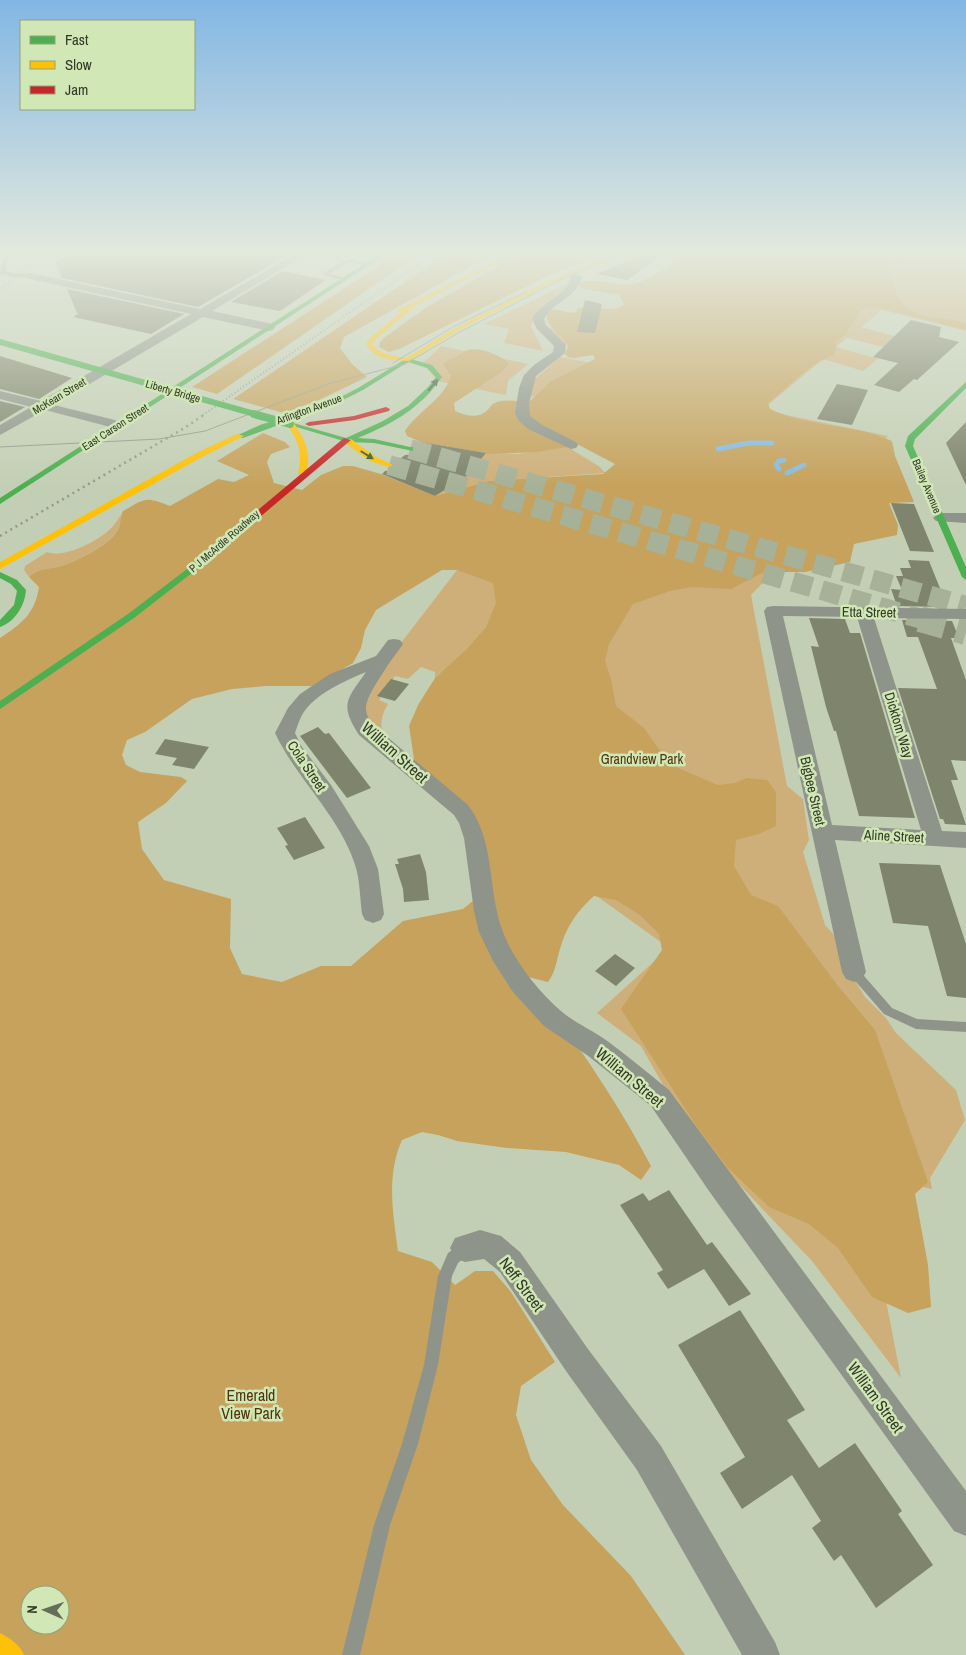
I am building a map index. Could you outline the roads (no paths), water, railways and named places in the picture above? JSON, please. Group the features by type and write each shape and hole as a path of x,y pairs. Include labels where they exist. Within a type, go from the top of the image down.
{"main road":[{"name":"East Carson Street","path":"0,502 262,332"},
{"path":"379,332 370,342 374,352 409,373"},
{"name":"Arlington Avenue","path":"0,566 202,454 261,426 330,404 368,385 393,363 407,360 455,332"},
{"name":"Liberty Bridge","path":"0,342 347,440"},
{"path":"347,440 372,430 396,416 432,388 439,377 436,370 430,365 407,360"},
{"path":"375,363 393,363"},
{"name":"Bailey Avenue","path":"966,384 911,438 909,446 966,577"},
{"name":"P J McArdle Roadway","path":"0,706 98,641 149,603 207,557 302,474 389,407 368,415 338,421 290,424"},
{"path":"347,440 374,441 407,448 399,443 392,430 392,424 396,416"},
{"path":"290,424 305,444 306,455 302,474"},
{"path":"347,440 373,459 390,465"},
{"path":"0,576 14,582 22,590 22,599 17,609 8,620 0,624"},
{"path":"0,1643 14,1655"}],"street":[{"name":"McKean Street","path":"0,432 169,332"},
{"path":"547,332 560,345 558,353 533,371 527,378 521,409 524,418 532,424 571,445"},
{"path":"0,395 118,424"},
{"path":"941,518 966,518"},
{"name":"Etta Street","path":"773,611 966,614"},
{"name":"Bigbee Street","path":"773,611 854,972"},
{"name":"Dicktom Way","path":"864,612 934,838"},
{"name":"Cola Street","path":"373,914 371,887 367,869 358,846 324,790 293,750 285,733 298,706 311,695 387,652"},
{"name":"William Street","path":"387,652 356,701 355,710 358,720 366,730 461,810 469,821 475,838 485,911 491,932 501,954 522,985 553,1019 596,1047 660,1098 719,1182 966,1519"},
{"name":"Aline Street","path":"822,832 966,840"},
{"name":"Neff Street","path":"466,1248 480,1244 491,1246 510,1262 577,1360 649,1458 762,1655"}],"lane":[{"path":"854,972 888,1011 916,1024 966,1027"},
{"name":"Neff Street","path":"351,1655 382,1525 410,1444 431,1365 445,1276 453,1258 466,1248"}],"waterway":[{"path":"718,449 748,443 772,443"},
{"path":"779,469 776,465 779,461 784,460"},
{"path":"787,473 804,465"}],"tunnel":[{"path":"410,449 966,606"},
{"path":"389,465 925,620"},
{"path":"920,619 966,632"}],"tram line":[{"path":"393,363 444,332"},
{"path":"0,447 159,439 205,431 331,383 405,364 460,332"}],"railway":[{"path":"203,415 321,332"},
{"path":"0,536 205,414"}],"park label":[{"name":"Grandview Park","path":"642,759"},
{"name":"Emerald View Park","path":"251,1404"}]}
